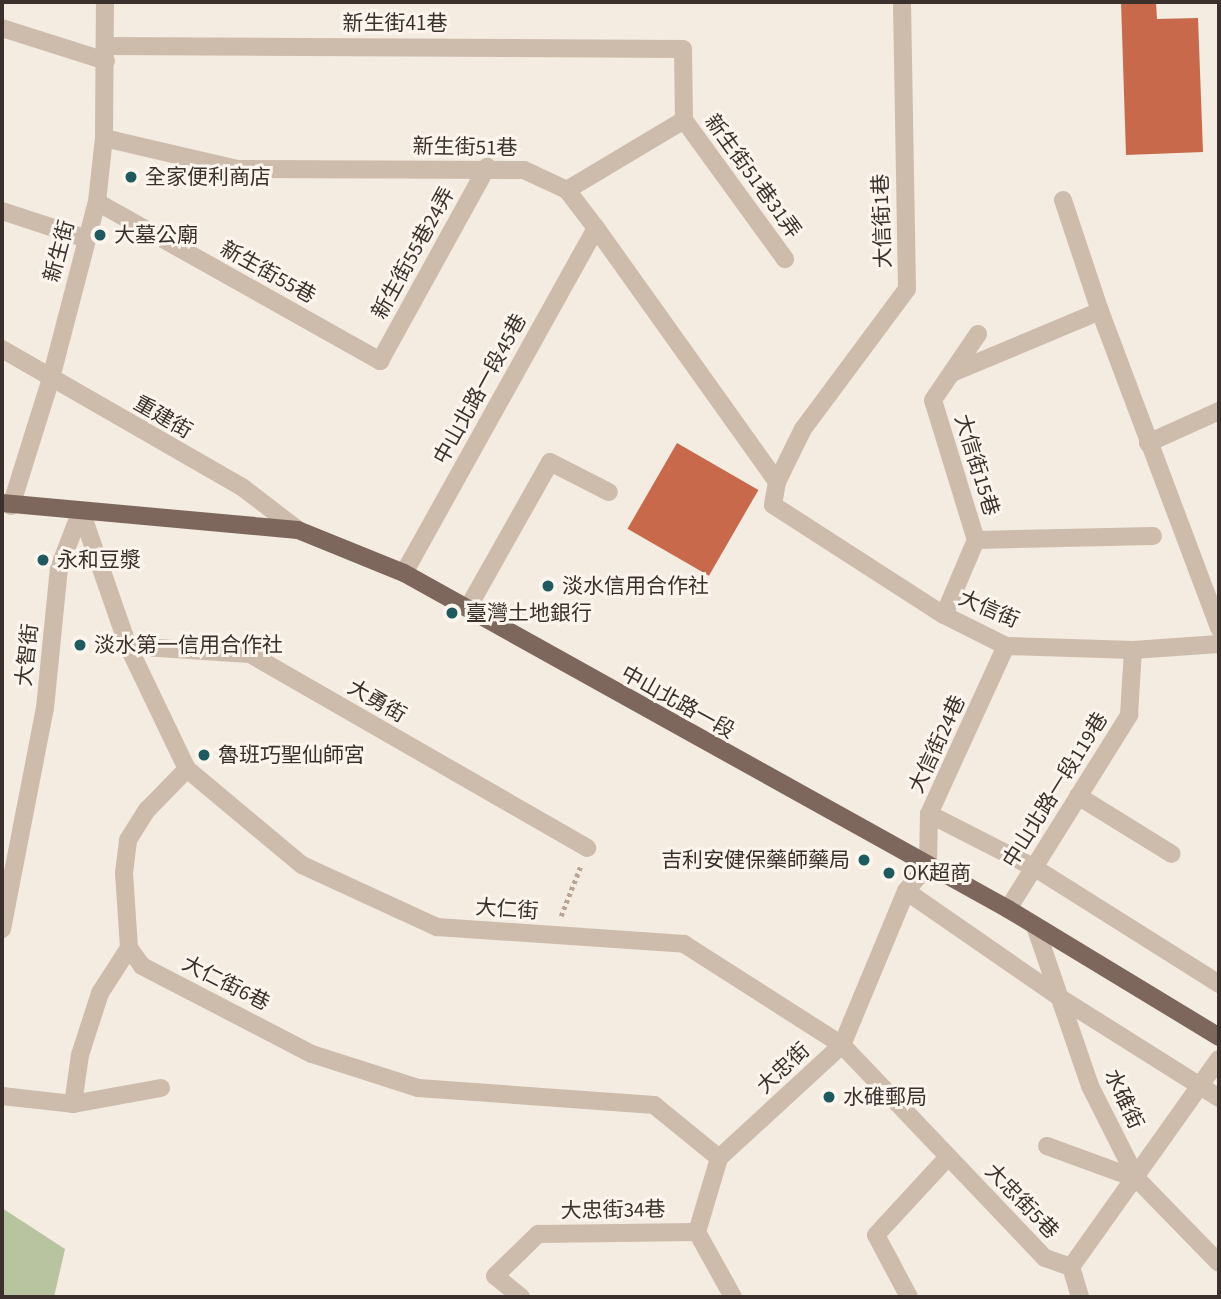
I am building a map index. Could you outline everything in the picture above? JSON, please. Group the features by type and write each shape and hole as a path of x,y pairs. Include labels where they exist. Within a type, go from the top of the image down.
{"main road":[{"name":"中山北路一段","path":"6,504 298,530 404,573 469,606 557,662 1008,909 1219,1037"}],"street":[{"name":"新生街","path":"6,504 51,379 84,238 97,202 104,138 105,2"},
{"name":"大信街1巷","path":"777,482 803,429 907,289 902,2"},
{"name":"新生街41巷","path":"2,28 106,53 683,49 684,120"},
{"path":"567,190 684,120"},
{"name":"新生街51巷31弄","path":"684,120 785,259"},
{"name":"新生街51巷","path":"104,138 237,169 487,167 524,170 567,190 777,482"},
{"name":"新生街55巷24弄","path":"380,361 487,167"},
{"path":"1063,200 1148,443 1219,628"},
{"name":"新生街55巷","path":"97,202 380,361"},
{"path":"2,211 84,238"},
{"name":"中山北路一段45巷","path":"404,573 596,228"},
{"path":"952,373 1100,311"},
{"name":"大信街15巷","path":"944,615 976,540 933,400 978,334"},
{"name":"重建街","path":"2,349 242,487 298,530"},
{"path":"1148,443 1219,411"},
{"path":"469,606 550,461 609,492"},
{"name":"大信街","path":"777,482 773,505 944,615 1006,646 1133,650 1219,644"},
{"name":"大仁街","path":"81,511 128,646 187,769 302,865 437,927 684,944 842,1045"},
{"name":"大智街","path":"2,929 45,708 59,568 81,511"},
{"path":"976,540 1153,536"},
{"name":"大勇街","path":"128,646 250,654 587,848"},
{"name":"大信街24巷","path":"928,864 929,814 1006,646"},
{"name":"中山北路一段119巷","path":"1008,909 1129,715 1133,650"},
{"path":"73,1104 80,1055 100,993 130,948 124,873 128,840 147,810 187,769"},
{"path":"1078,796 1172,854"},
{"path":"929,814 1035,867 1219,984"},
{"name":"大忠街","path":"719,1158 842,1045 906,891 928,864"},
{"path":"906,891 1062,999 1219,1098"},
{"name":"水碓街","path":"1035,926 1090,1086 1137,1179 1219,1263"},
{"name":"大仁街6巷","path":"130,948 142,966 313,1054 418,1088 560,1096 654,1105 719,1158"},
{"name":"大忠街5巷","path":"842,1045 1045,1258 1071,1266"},
{"path":"1080,1297 1071,1266 1137,1179 1219,1059"},
{"path":"2,1096 73,1104 161,1088"},
{"path":"1047,1146 1137,1179"},
{"path":"909,1297 876,1236 948,1157"},
{"path":"719,1158 697,1232 733,1297"},
{"name":"大忠街34巷","path":"521,1297 495,1276 538,1234 697,1232"}],"path":[{"path":"555,936 587,848"}],"green space":[{"path":"2,1208 65,1249 54,1297 2,1297"}],"building":[{"path":"1121,2 1156,2 1157,19 1198,18 1203,152 1126,155"},
{"path":"677,443 758,490 709,576 628,529"}],"place":[{"name":"全家便利商店","path":"131,177"},
{"name":"大墓公廟","path":"100,235"},
{"name":"永和豆漿","path":"43,560"},
{"name":"淡水信用合作社","path":"548,586"},
{"name":"臺灣土地銀行","path":"452,613"},
{"name":"淡水第一信用合作社","path":"80,645"},
{"name":"魯班巧聖仙師宮","path":"204,755"},
{"name":"吉利安健保藥師藥局","path":"864,860"},
{"name":"OK超商","path":"889,873"},
{"name":"水碓郵局","path":"829,1097"}]}
